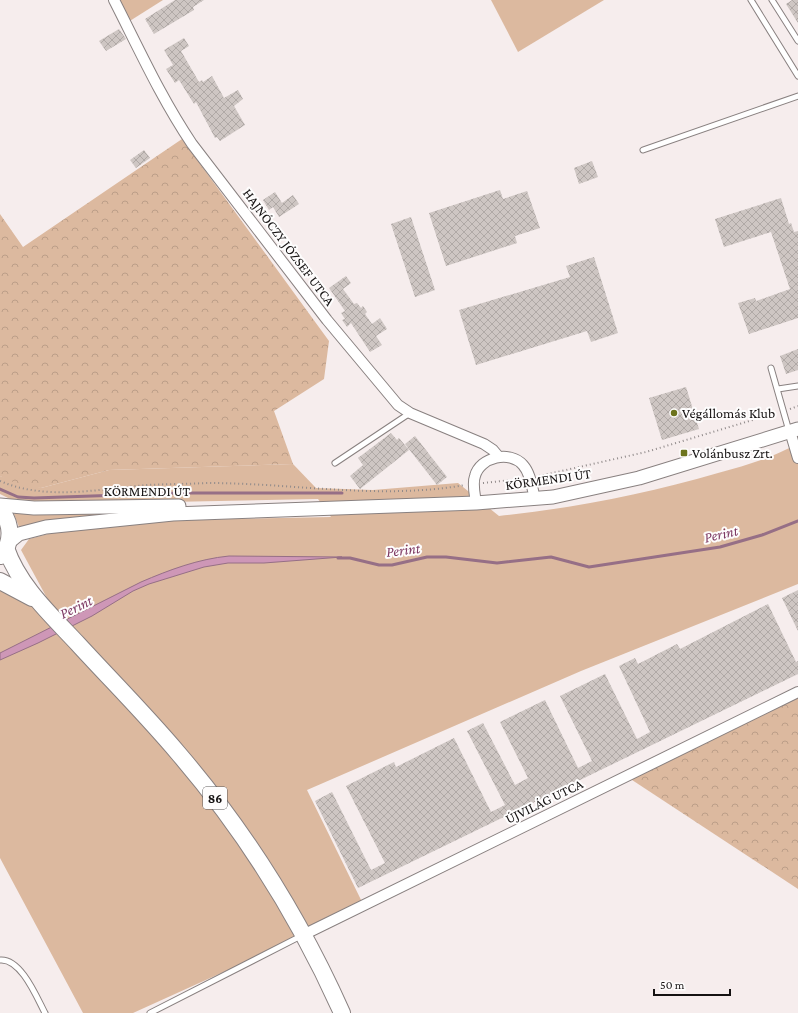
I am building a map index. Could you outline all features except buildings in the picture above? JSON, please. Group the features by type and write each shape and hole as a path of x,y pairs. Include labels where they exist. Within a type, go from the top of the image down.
{"main road":[{"name":"86","path":"0,509 9,524 5,549 17,573 41,605 178,752 227,814 279,892 303,935 342,1013"},
{"name":"86","path":"0,581 20,591 41,605"}],"street":[{"name":"HAJNÓCZY JÓZSEF UTCA","path":"114,0 149,72 173,116 192,144 327,320 393,400 410,413 484,444 493,450 498,456"},
{"path":"794,430 798,458"},
{"name":"KÖRMENDI ÚT","path":"5,549 19,534 55,526 173,514 476,503 535,499 593,489 639,478 794,430"},
{"path":"476,503 474,476 478,468 498,456 516,459 523,465 530,478 535,499"},
{"name":"KÖRMENDI ÚT","path":"0,505 23,508 188,506 294,509"},
{"name":"ÚJVILÁG UTCA","path":"303,935 798,692"}],"lane":[{"path":"751,0 798,76"},
{"path":"772,0 798,41"},
{"path":"643,150 798,96"},
{"path":"771,368 784,411 794,430"},
{"path":"778,389 798,385"},
{"path":"335,462 410,413"},
{"path":"150,1013 303,935"},
{"path":"0,960 12,963 20,970 45,1013"}],"path":[{"path":"0,481 26,490 69,492 154,485 209,483 333,490 434,491 474,484 530,478 646,452 798,406"}],"green space":[{"path":"114,0 163,0 125,24"},
{"path":"491,0 604,0 518,52"},
{"path":"182,139 329,341 324,379 274,411 293,464 109,470 41,488 24,487 0,476 0,214 23,247"},
{"path":"798,443 798,584 581,671 307,790 365,908 133,1013 83,1013 0,858 0,585 48,600 21,550 29,539 63,530 139,521 331,517 318,499 119,503 18,503 0,494 0,476 41,488 109,470 293,464 316,488 373,490 458,483 499,516 555,509 610,499 691,481 759,461"},
{"path":"14,514 106,514 19,527"},
{"path":"798,692 798,889 629,778"}],"shaded area":[{"path":"217,557 342,557 264,563 228,563 204,567 149,584 133,591 92,616 0,660 0,653 141,582 184,566"}],"waterway":[{"path":"0,489 18,497 34,498 179,493 342,493"},
{"name":"Perint","path":"338,558 350,558 379,565 392,565 427,557 446,557 497,563 551,557 589,567 720,547 762,535 798,521"}],"place":[{"name":"Végállomás Klub","path":"674,413"},
{"name":"Volánbusz Zrt.","path":"684,453"}]}
